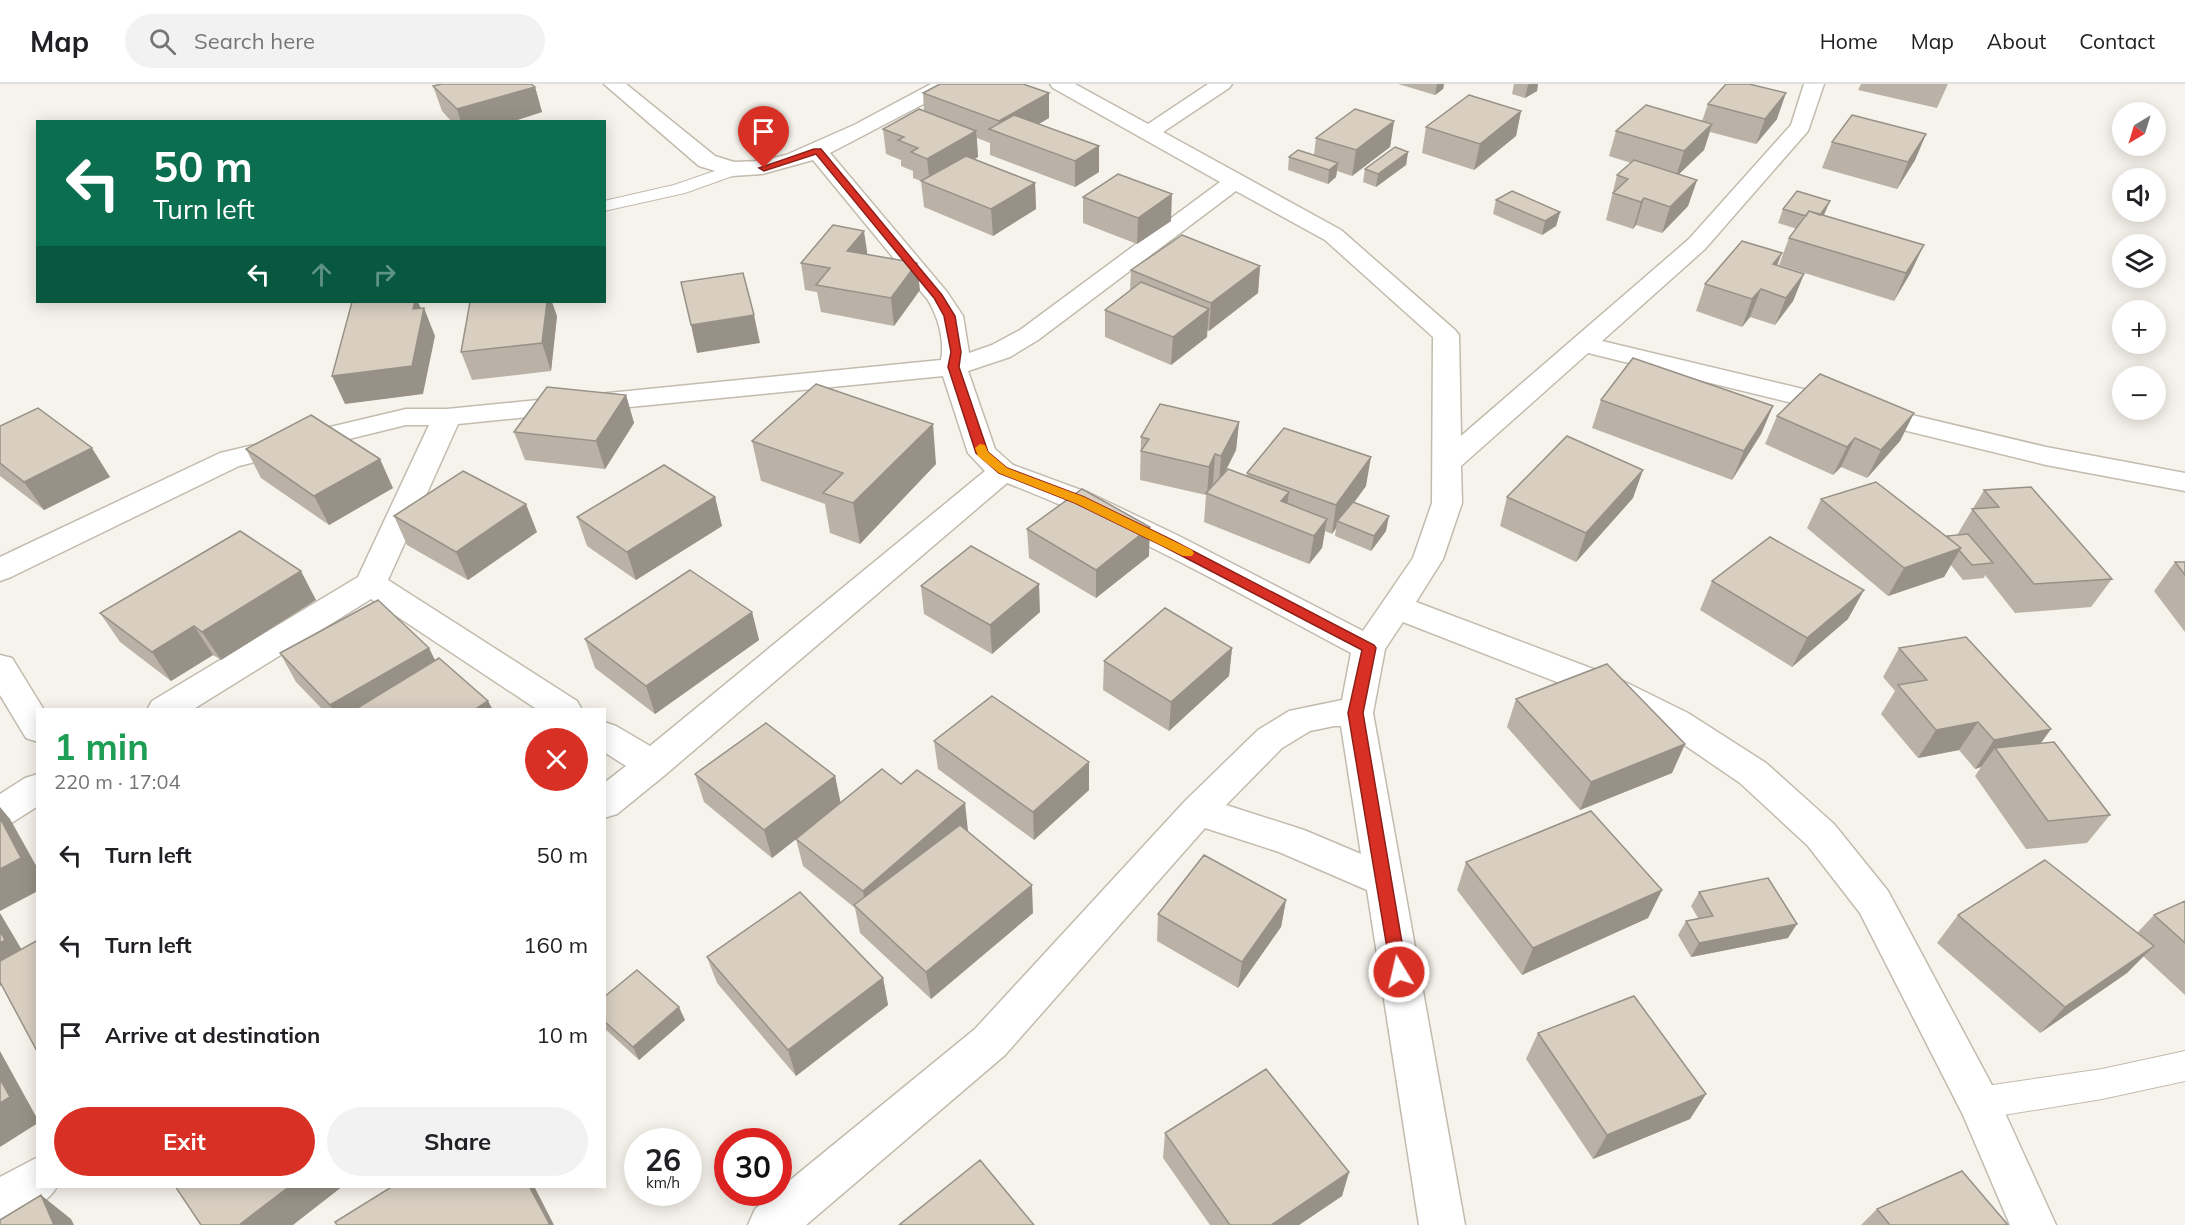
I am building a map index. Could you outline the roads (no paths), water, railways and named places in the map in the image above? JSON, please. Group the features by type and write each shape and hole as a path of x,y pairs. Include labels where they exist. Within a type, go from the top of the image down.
{"street":[{"path":"614,84 706,161 718,168 732,170 764,168 818,151 947,84"},
{"path":"1060,84 1333,235 1446,335 1447,503 1428,559 1369,648 1356,713 1442,1225"},
{"path":"1148,133 1222,84"},
{"path":"1447,463 1697,244 1801,127 1803,95"},
{"path":"818,151 938,297 950,316 956,352 953,367 982,453 1003,471 1079,500 1168,543 1369,648"},
{"path":"0,570 230,459 406,417 447,417 953,367 1001,351 1029,335 1235,181"},
{"path":"1583,344 2046,456 2185,482"},
{"path":"167,708 371,584 447,417"},
{"path":"606,802 1003,471"},
{"path":"371,584 562,708"},
{"path":"1396,607 1605,687 1676,722 1753,773 1821,835 1874,902 1979,1103 2033,1225"},
{"path":"0,667 36,726"},
{"path":"771,1225 990,1042 1198,811 1270,739 1301,720 1334,713 1356,713"},
{"path":"606,736 652,765"},
{"path":"0,812 36,789"},
{"path":"1198,811 1291,841 1383,880"},
{"path":"0,1202 36,1180"}],"lane":[{"path":"606,206 679,189 732,170"},
{"path":"1979,1103 2102,1084 2185,1066"}]}
